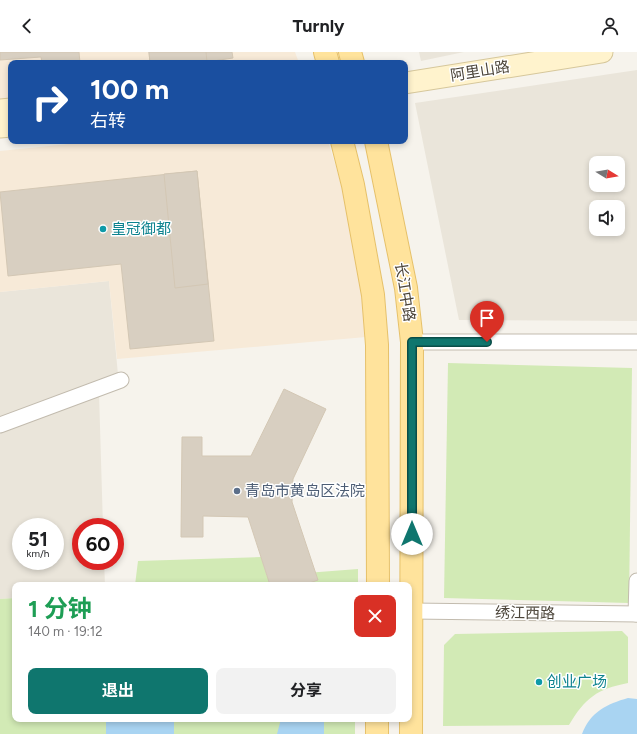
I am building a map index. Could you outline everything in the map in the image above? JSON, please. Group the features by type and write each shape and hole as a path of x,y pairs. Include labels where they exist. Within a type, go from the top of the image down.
{"main road":[{"path":"343,144 353,185 373,295 377,345 378,582"},
{"name":"长江中路","path":"377,144 406,288 412,342 412,611"},
{"path":"377,722 377,734"},
{"name":"长江中路","path":"411,722 411,734"}],"street":[{"name":"阿里山路","path":"408,83 602,52"},
{"path":"412,342 637,342"},
{"path":"0,425 121,380"},
{"path":"637,581 637,614"},
{"name":"绣江西路","path":"412,611 637,614"}],"shaded area":[{"path":"0,52 295,52 298,60 8,60 8,108 0,109"},
{"path":"419,52 464,52 421,61"},
{"path":"637,70 637,321 459,320 415,103"},
{"path":"69,144 329,144 375,297 377,336 117,359 109,281 0,292 0,151"},
{"path":"109,281 119,385 99,393 103,518 72,518 72,570 104,570 105,582 12,582 12,598 0,599 0,292"}],"green space":[{"path":"448,363 632,368 629,603 444,598"},
{"path":"261,557 267,576 358,569 358,582 135,582 138,561"},
{"path":"12,598 12,722 355,722 355,734 0,734 0,599"},
{"name":"创业广场","path":"622,631 628,637 628,683 608,688 593,696 581,708 569,725 443,726 444,645 455,634"}],"water":[{"path":"628,698 637,699 637,734 582,734 585,726 600,710 613,703"},
{"path":"106,722 174,722 174,734 106,734"},
{"path":"280,722 324,722 324,734 277,734"}],"building":[{"path":"0,52 79,52 80,60 42,60 41,57 0,60"},
{"path":"149,52 232,52 233,58 220,60 150,60"},
{"path":"149,52 206,52 207,60 150,60"},
{"name":"皇冠御都","path":"197,171 214,341 130,349 121,264 8,276 0,192"},
{"path":"197,171 208,284 175,288 164,174"},
{"name":"青岛市黄岛区法院","path":"284,389 326,409 293,479 292,502 318,580 312,582 269,582 248,517 203,516 203,537 181,537 182,437 202,437 202,456 251,456"}],"place":[{"name":"皇冠御都","path":"103,229"},
{"name":"青岛市黄岛区法院","path":"237,491"},
{"name":"创业广场","path":"539,682"}],"route":[{"path":"412,534 412,342 487,342"}]}
